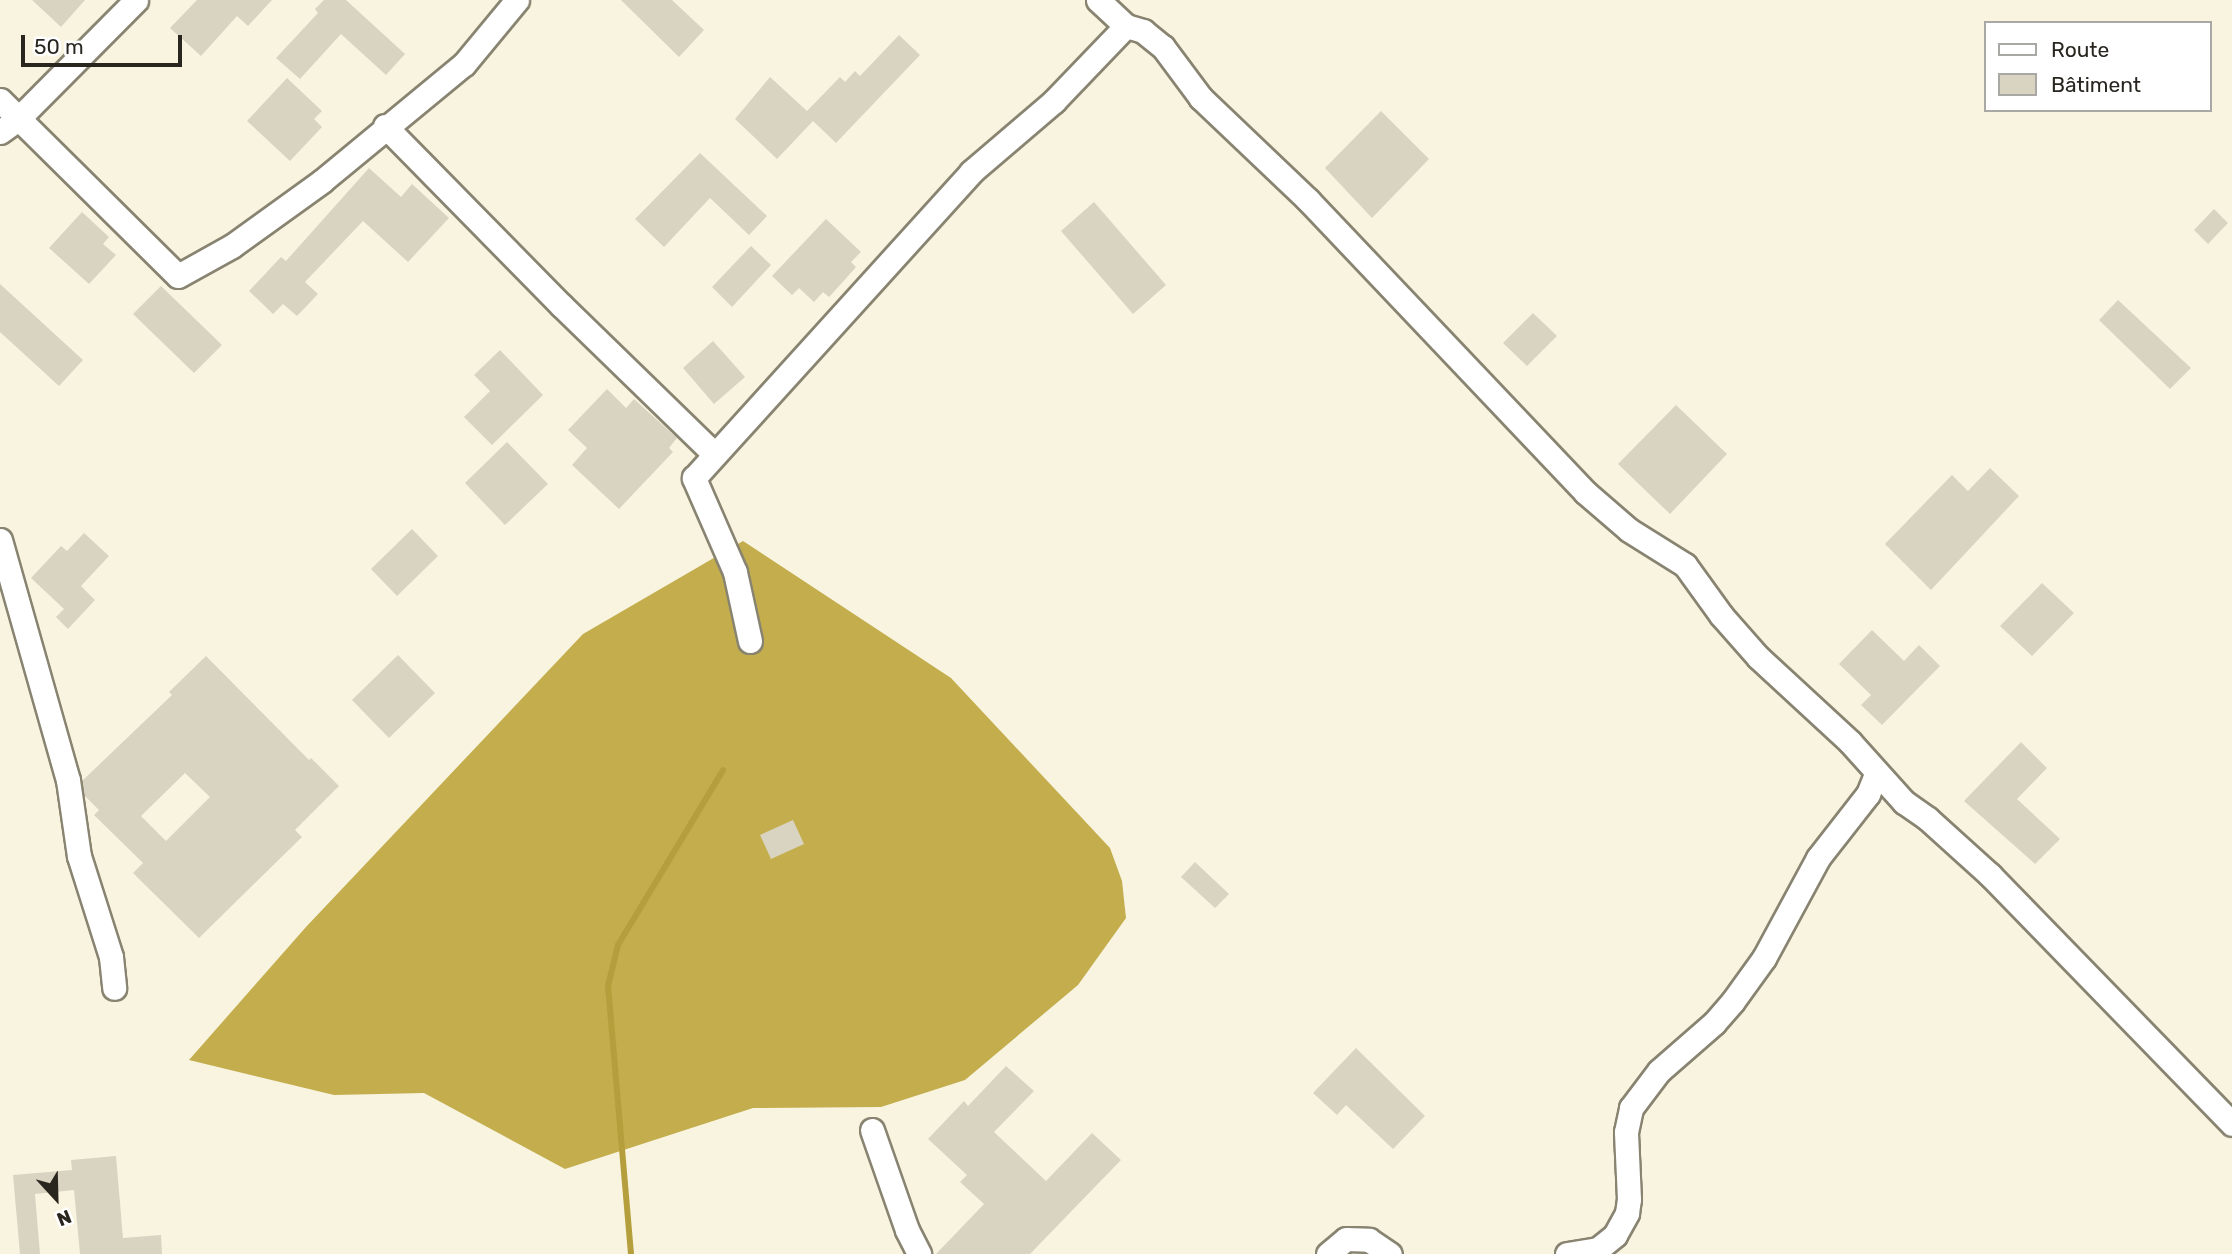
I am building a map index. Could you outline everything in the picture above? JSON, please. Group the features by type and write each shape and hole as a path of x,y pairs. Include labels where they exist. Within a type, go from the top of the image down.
{"street":[{"path":"0,132 19,118 136,0"},
{"path":"0,100 178,276 232,246 311,189 385,125 464,64 517,0"},
{"path":"1098,0 1126,26 1143,32 1163,47 1202,98 1308,200 1586,492 1629,530 1685,565 1721,615 1758,657 1850,742 1904,803 1928,820 1990,875 2232,1124"},
{"path":"750,641 735,572 694,478 971,172 1054,101 1126,26"},
{"path":"385,125 562,306 714,454"},
{"path":"2,550 68,780 79,856 111,957 114,988"},
{"path":"1567,1254 1598,1250 1615,1235 1627,1213 1629,1199 1626,1132 1631,1108 1659,1071 1714,1023 1733,1001 1764,958 1818,858 1868,794 1876,774"},
{"path":"872,1130 907,1230 919,1254"},
{"path":"1328,1254 1346,1239 1369,1240 1390,1254"}],"shaded area":[{"path":"743,541 951,678 1110,848 1122,881 1126,918 1078,985 965,1080 881,1107 753,1108 565,1169 424,1093 334,1095 189,1060 306,927 583,634"}],"building":[{"path":"32,0 85,0 61,27"},
{"path":"197,0 272,0 248,26 237,16 201,56 170,28"},
{"path":"324,0 346,0 405,54 386,75 341,34 300,79 276,58 318,13 315,9"},
{"path":"621,0 672,0 704,30 679,57"},
{"path":"899,35 920,55 836,143 813,121 777,159 735,119 770,77 807,111 840,77 845,82 855,71 860,76"},
{"path":"287,78 322,111 314,119 322,127 290,161 247,121"},
{"path":"1381,111 1429,159 1372,218 1325,168"},
{"path":"700,153 767,216 749,235 710,198 664,247 635,219"},
{"path":"369,168 401,197 412,184 449,218 408,262 363,221 305,282 318,294 297,316 283,304 273,314 249,291 281,257 286,261"},
{"path":"1094,202 1166,285 1133,314 1061,231"},
{"path":"2214,209 2228,223 2208,244 2194,230"},
{"path":"82,212 109,237 103,244 116,255 89,284 49,248"},
{"path":"826,219 861,252 851,262 856,267 829,297 823,292 814,302 799,288 792,295 772,276"},
{"path":"751,246 771,265 732,307 712,287"},
{"path":"0,284 83,360 59,386 0,332"},
{"path":"161,286 222,345 194,373 133,314"},
{"path":"2118,300 2191,368 2170,389 2099,320"},
{"path":"1533,313 1557,336 1527,366 1503,343"},
{"path":"713,341 745,377 714,404 683,368"},
{"path":"500,350 543,395 492,445 464,417 490,391 474,375"},
{"path":"607,389 626,408 634,399 677,438 669,448 673,452 619,509 572,465 587,448 568,430"},
{"path":"1676,405 1727,454 1670,514 1618,464"},
{"path":"507,442 548,484 505,525 465,483"},
{"path":"1990,468 2019,496 1931,590 1885,544 1952,475 1968,491"},
{"path":"412,529 438,556 397,596 371,569"},
{"path":"84,533 109,556 81,586 95,600 68,629 56,617 64,609 31,578 61,546 67,551"},
{"path":"2042,583 2074,613 2032,656 2000,626"},
{"path":"1872,630 1904,661 1919,645 1940,666 1882,725 1861,705 1871,695 1839,664"},
{"path":"398,655 435,693 389,738 352,700"},
{"path":"206,656 309,760 311,758 339,786 295,830 302,837 199,938 133,873 143,863 94,815 99,810 84,795 82,781 172,695 169,692","holes":["185,773 210,797 166,841 141,816"]},
{"path":"2021,742 2047,768 2017,799 2060,839 2035,864 1964,801"},
{"path":"793,820 804,844 771,859 760,835"},
{"path":"1195,862 1229,894 1215,908 1181,877"},
{"path":"1356,1048 1425,1116 1393,1149 1346,1105 1337,1115 1313,1093"},
{"path":"1006,1066 1034,1091 994,1132 1046,1181 1092,1133 1121,1160 1030,1254 936,1254 984,1204 960,1182 967,1175 928,1139 964,1101 968,1106"},
{"path":"116,1156 123,1238 161,1235 162,1254 80,1254 74,1190 35,1194 40,1254 20,1254 13,1175 72,1170 71,1160"}],"waterway":[{"path":"631,1254 608,986 618,945 723,770"}]}
